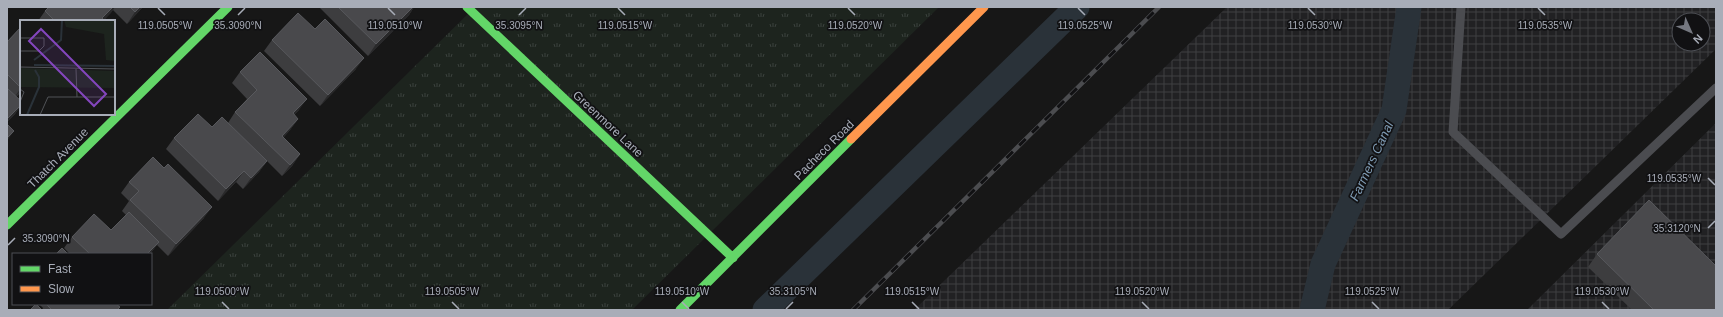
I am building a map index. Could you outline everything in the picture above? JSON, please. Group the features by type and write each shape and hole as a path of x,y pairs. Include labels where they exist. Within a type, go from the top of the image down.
{"street":[{"name":"Thatch Avenue","path":"7,225 228,7"},
{"name":"Greenmore Lane","path":"467,7 733,258"},
{"name":"Pacheco Road","path":"680,310 984,7"}],"lane":[{"path":"1461,7 1453,132 1561,234 1716,88"}],"shaded area":[{"path":"1227,7 1716,7 1716,49 1448,310 914,310"},
{"path":"1716,123 1716,310 1527,310"}],"green space":[{"path":"475,7 939,7 632,310 167,310"}],"building":[{"path":"49,7 113,7 102,18 104,20 54,20 45,11"},
{"path":"130,7 140,7 135,12"},
{"path":"338,7 413,7 376,44"},
{"path":"298,13 315,29 325,19 364,58 328,95 272,40"},
{"path":"20,28 20,87 7,74 7,42"},
{"path":"260,52 307,99 293,113 298,119 282,136 300,154 290,165 235,112 257,90 240,72"},
{"path":"7,88 20,100 20,106 7,119"},
{"path":"198,114 212,127 222,117 267,161 251,178 244,171 226,189 174,138"},
{"path":"7,124 14,131 7,138"},
{"path":"153,157 164,168 168,164 212,207 176,244 130,200 139,191 129,182"},
{"path":"1649,200 1716,266 1716,310 1654,310 1597,254"},
{"path":"129,212 159,242 148,253 89,253 72,237 94,214 111,230"},
{"path":"62,248 67,253 57,253"},
{"path":"37,305 42,310 30,310"},
{"path":"47,305 117,305 120,307 117,310 52,310"}],"waterway":[{"path":"765,310 1077,7"},
{"name":"Farmers Canal","path":"1312,310 1323,264 1394,110 1409,7"}],"railway":[{"path":"853,310 1159,7"}],"traffic: fast":[{"path":"7,225 228,7"},
{"path":"467,7 733,258"},
{"path":"680,310 851,139"}],"traffic: slow":[{"path":"851,139 984,7"}]}
